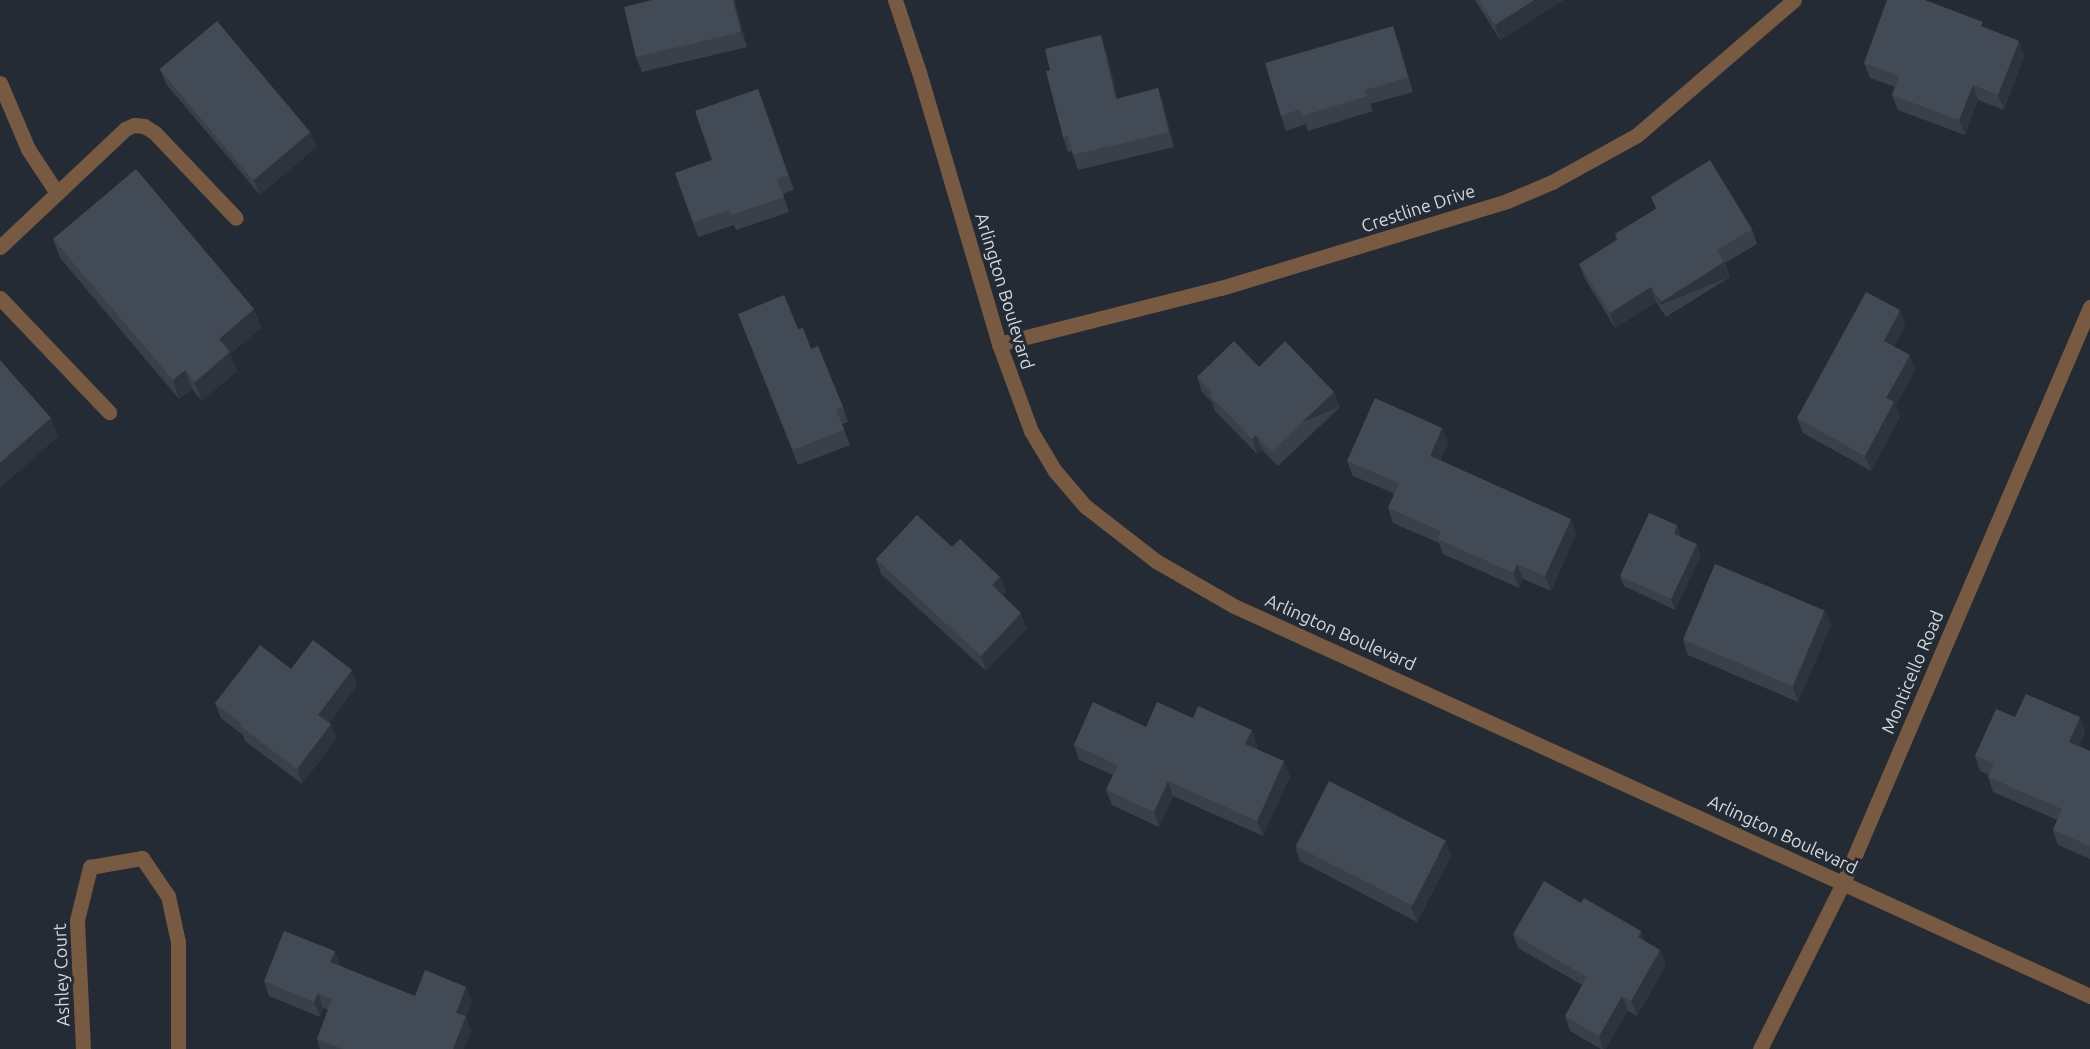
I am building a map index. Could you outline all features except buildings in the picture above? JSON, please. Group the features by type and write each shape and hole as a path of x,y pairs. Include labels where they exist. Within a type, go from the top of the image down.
{"street":[{"name":"Arlington Boulevard","path":"895,0 919,72 999,344 1030,431 1055,471 1085,506 1156,561 1234,606 1278,624 2090,996"},
{"name":"Crestline Drive","path":"999,344 1221,288 1506,201 1552,182 1636,135 1794,0"},
{"path":"0,83 28,149 57,193"},
{"path":"0,247 125,129 134,125 144,126 155,133 236,218"},
{"path":"0,298 109,412"},
{"name":"Monticello Road","path":"1760,1049 1843,883 2090,307"},
{"name":"Ashley Court","path":"83,1049 77,920 90,867 142,858 168,896 178,942 178,1049"}]}
